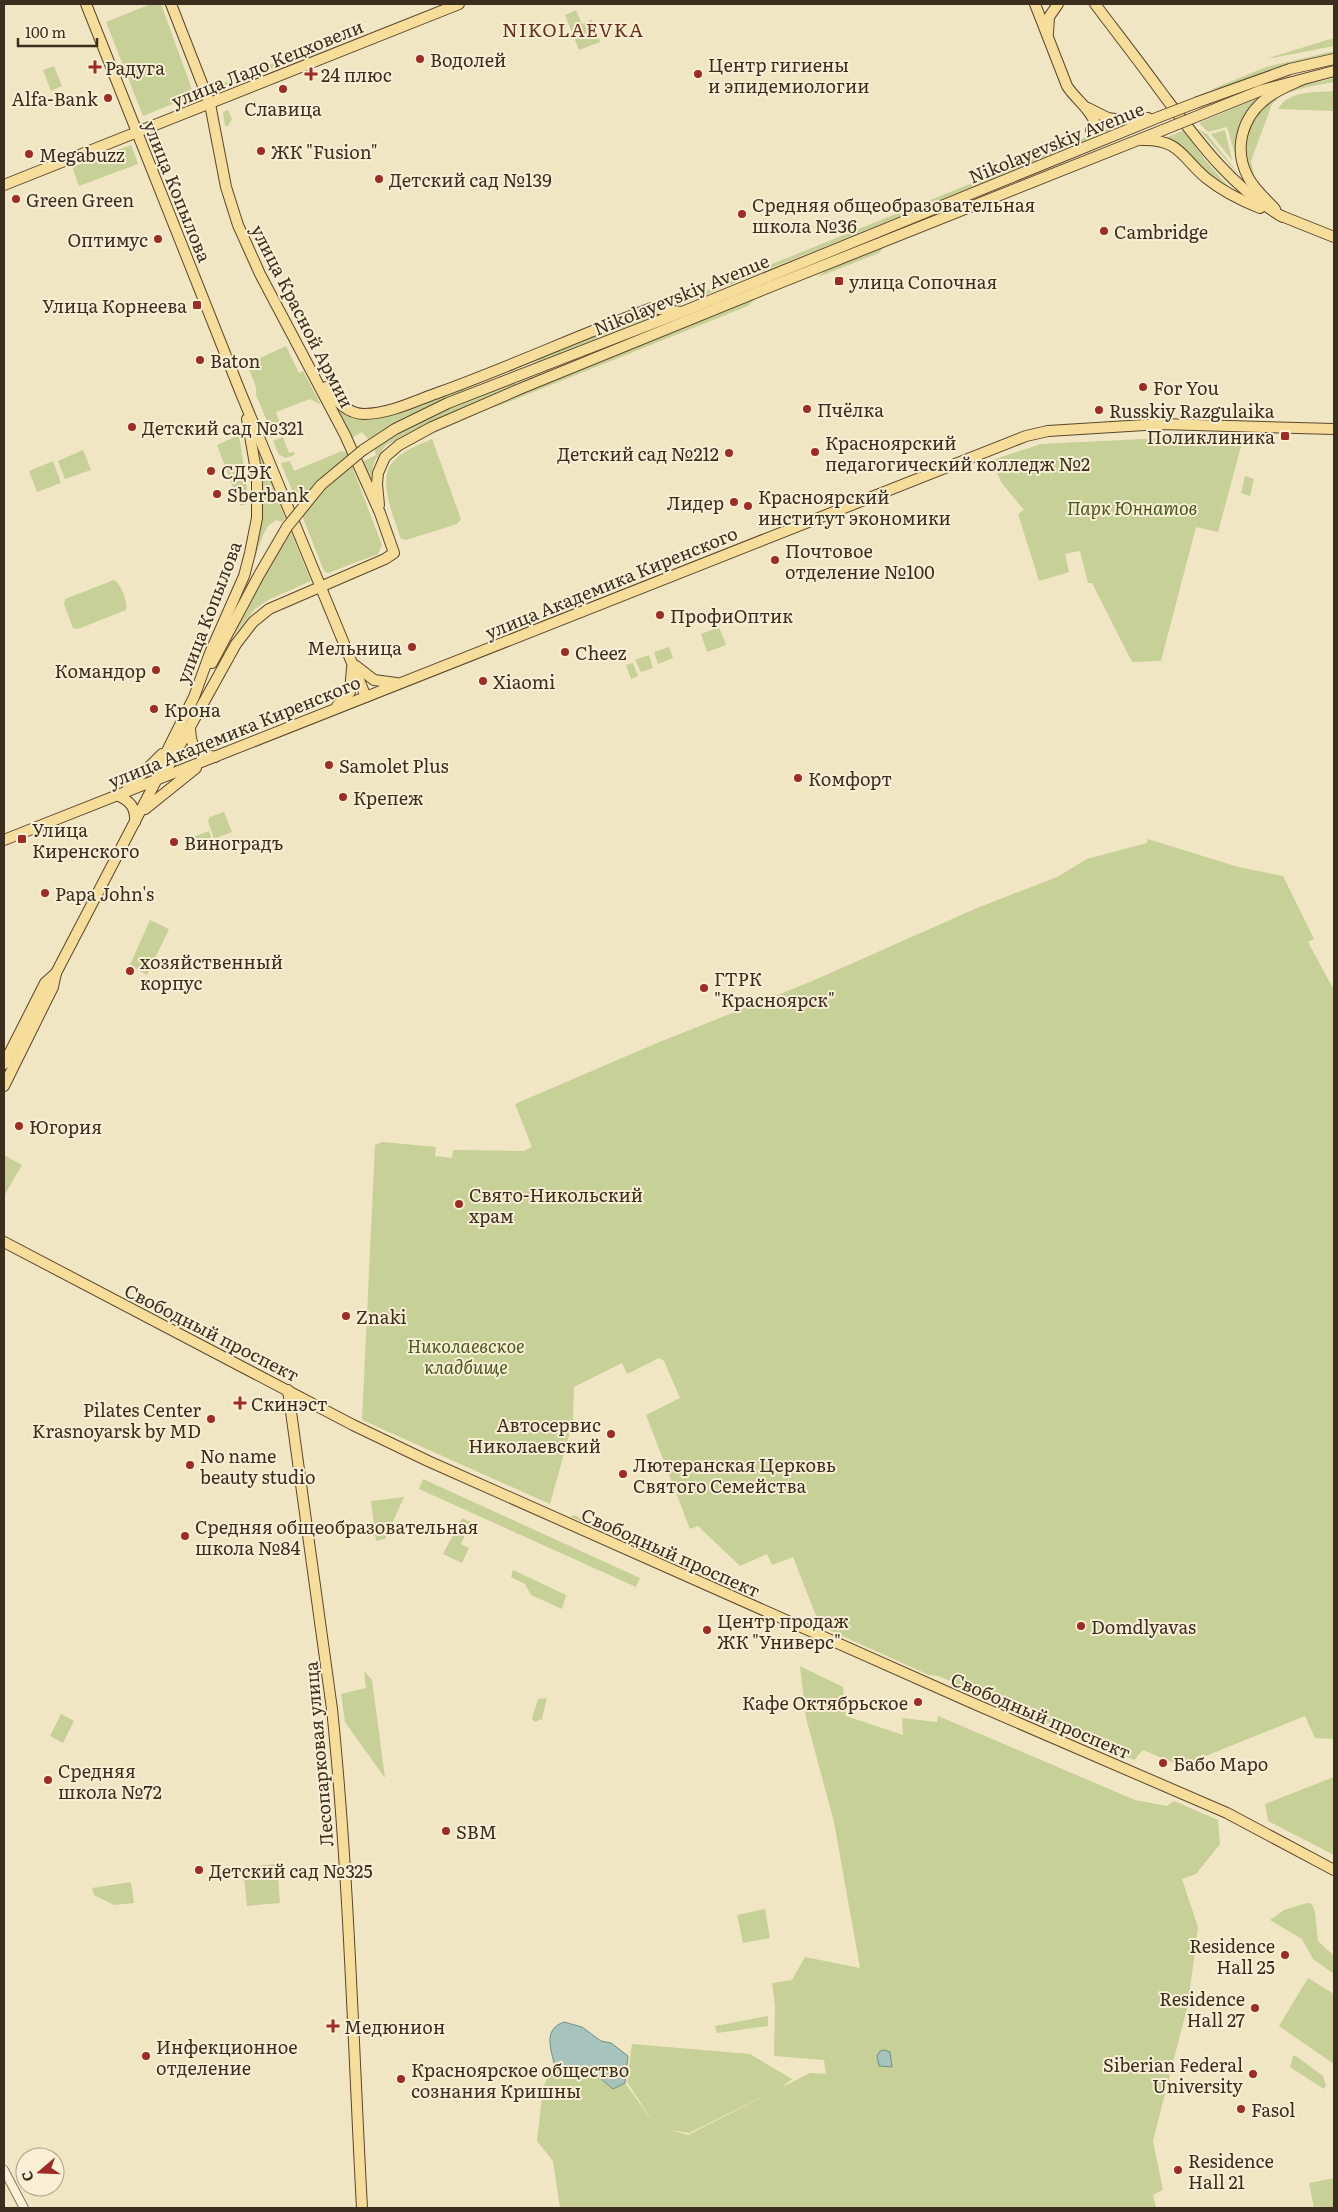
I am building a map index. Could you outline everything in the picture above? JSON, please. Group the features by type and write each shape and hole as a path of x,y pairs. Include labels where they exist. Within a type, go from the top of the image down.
{"main road":[{"name":"улица Копылова","path":"86,4 240,391 366,696"},
{"name":"улица Красной Армии","path":"171,4 210,104 232,209 260,274 345,436 380,513 394,553 321,586"},
{"name":"улица Ладо Кецховели","path":"4,185 459,4"},
{"path":"1035,4 1067,86 1095,123 1091,130"},
{"path":"1048,37 1049,17 1058,4"},
{"path":"1085,4 1109,22"},
{"path":"1095,4 1189,129 1229,176 1261,205 1283,217"},
{"name":"Nikolayevskiy Avenue","path":"487,388 682,312 1159,117 1290,69 1334,59"},
{"name":"Nikolayevskiy Avenue","path":"380,513 376,484 378,473 386,457 399,446 432,427 567,369 1262,90 1334,72"},
{"path":"1283,217 1248,176 1241,162 1239,142 1254,111 1266,99 1301,80"},
{"path":"1084,107 1108,118 1121,120 1159,117"},
{"path":"1134,141 1150,140 1171,144 1188,158 1206,178 1237,199 1334,237"},
{"path":"305,358 340,404 355,413 364,414 395,408 538,355 652,308 682,312"},
{"path":"194,697 259,575 288,527 321,485 363,450 411,420 487,388 538,355"},
{"name":"улица Копылова","path":"157,779 158,769 194,697 210,653 244,576 254,535 257,518 257,476 254,449 240,391"},
{"name":"улица Академика Киренского","path":"4,840 1026,436 1048,431 1161,424 1334,429"},
{"path":"4,1064 46,983 56,973 157,779 165,772 236,644 253,622 269,609 321,586"},
{"path":"353,662 364,674 374,680 399,684"},
{"path":"331,711 350,692 353,662"},
{"path":"190,728 193,747 199,752 215,758"},
{"path":"135,824 133,806 120,793 169,747"},
{"path":"140,813 188,775 215,758"},
{"path":"4,1086 54,987 56,973"},
{"name":"Свободный проспект","path":"4,1242 352,1425 490,1490 985,1709 1227,1813 1334,1870"},
{"name":"Лесопарковая улица","path":"288,1390 332,1709 351,1980 362,2208"}],"street":[{"path":"4,2170 24,2208"}],"green space":[{"path":"151,4 161,4 194,95 143,116 106,22"},
{"path":"576,10 582,24 592,20 600,42 579,50 565,15"},
{"path":"1334,38 1334,46 1267,59 1275,56"},
{"path":"315,46 320,49 256,75 254,71"},
{"path":"1334,51 1334,54 1286,64 1227,87 1210,90 1266,67"},
{"path":"54,66 62,86 51,91 43,70"},
{"path":"248,73 250,78 219,90 217,86"},
{"path":"1334,78 1334,82 1283,94 1272,104 1251,161 1254,175 1251,176 1245,159 1245,143 1254,119 1268,99 1286,90"},
{"path":"1334,91 1334,111 1278,109 1295,95"},
{"path":"1263,96 1239,138 1237,157 1239,168 1227,127 1208,132 1199,123"},
{"path":"228,110 232,119 228,126 225,126 223,112"},
{"path":"1116,125 1123,126 675,307 668,306"},
{"path":"1198,129 1207,134 1242,178"},
{"path":"1184,130 1206,161 1234,193 1220,185 1163,139"},
{"path":"1225,130 1232,160 1211,134"},
{"path":"131,145 138,164 79,186 72,167"},
{"path":"883,248 879,253 818,277 827,269"},
{"path":"756,298 748,306 480,412 497,403"},
{"path":"661,312 668,314 519,372 543,357 651,314"},
{"path":"286,346 299,373 303,371 321,405 310,399 276,412 282,429 272,433 256,395 256,387 247,364"},
{"path":"511,369 403,418 368,439 362,432 352,438 338,409 352,417 370,418"},
{"path":"515,382 517,386 428,423 386,445 374,462 370,481 362,462 376,455 374,448 425,419"},
{"path":"239,435 247,488 246,504 240,506 217,445"},
{"path":"283,437 289,453 295,452 294,455 286,458 279,455 273,441"},
{"name":"Парк Юннатов","path":"1163,438 1243,439 1218,532 1196,527 1161,661 1132,662 1092,583 1088,583 1080,551 1065,554 1069,572 1039,581 1018,514 1024,510 1001,482 992,460 1041,444"},
{"path":"432,439 461,519 457,524 406,540 401,539 389,501 386,480 388,471 392,463 400,455"},
{"path":"83,450 91,470 65,479 58,461"},
{"path":"342,451 347,453 382,545 378,554 328,573 324,571 281,463 290,461 294,471"},
{"path":"259,452 285,518 282,522 276,520 268,526 255,557 263,504"},
{"path":"53,461 61,483 37,492 29,471"},
{"path":"1245,476 1254,479 1250,496 1241,493"},
{"path":"291,532 311,581 268,600 255,609 229,641 240,617"},
{"path":"114,580 119,585 123,594 126,610 78,629 73,628 64,604 65,599"},
{"path":"719,627 726,645 707,652 701,634"},
{"path":"669,647 673,658 658,664 654,652"},
{"path":"649,655 653,668 641,672 635,660"},
{"path":"633,663 638,676 631,679 626,665"},
{"path":"187,742 199,755 177,764"},
{"path":"224,812 232,832 214,839 208,821 210,817"},
{"path":"209,831 213,843 198,849 193,837"},
{"name":"Николаевское кладбище","path":"1148,839 1238,867 1283,876 1314,939 1308,942 1334,990 1334,1739 1315,1738 1305,1716 1181,1766 1143,1750 1134,1760 980,1693 938,1676 929,1675 820,1626 793,1557 772,1565 767,1554 740,1566 698,1526 690,1529 646,1415 680,1398 664,1361 659,1358 627,1374 622,1363 574,1387 573,1421 550,1504 362,1420 375,1145 382,1142 436,1147 435,1156 452,1158 453,1150 524,1151 532,1147 515,1104 657,1043 810,982 977,908 1057,877 1087,859 1147,843"},
{"path":"150,920 169,929 147,975 130,965"},
{"path":"4,1155 22,1165 4,1196"},
{"path":"423,1479 640,1578 636,1587 419,1489"},
{"path":"404,1497 385,1539 376,1541 371,1501"},
{"path":"574,1515 593,1525 611,1525 616,1535 571,1517"},
{"path":"462,1518 471,1522 461,1544 469,1548 462,1563 443,1554"},
{"path":"513,1570 566,1595 562,1609 531,1595 525,1584 511,1577"},
{"path":"800,1666 843,1687 846,1716 903,1735 902,1718 937,1722 938,1716 1135,1800 1167,1806 1174,1801 1218,1820 1220,1844 1196,1874 1182,1879 1198,1927 1188,2004 1153,2141 1163,2190 1153,2195 1156,2208 560,2208 553,2161 537,2141 543,2088 554,2063 587,2069 613,2089 625,2083 654,2123 627,2082 632,2044 750,2054 792,2079 782,2087 810,2073 826,2074 824,2060 774,2056 775,2006 772,1983 792,1980 805,1957 860,1968 834,1822 806,1718","holes":["767,2095 688,2135 670,2130 689,2133"]},
{"path":"364,1671 372,1680 385,1778 345,1722 341,1694 366,1688"},
{"path":"547,1698 542,1719 534,1722 532,1718 538,1699"},
{"path":"61,1714 74,1721 63,1743 50,1736"},
{"path":"1334,1777 1334,1855 1268,1821 1265,1804"},
{"path":"277,1864 280,1903 247,1906 243,1867"},
{"path":"131,1882 134,1903 114,1905 94,1895 92,1888"},
{"path":"1307,1903 1312,1904 1315,1912 1318,1941 1334,1956 1334,1974 1313,1959 1302,1939 1270,1920 1284,1910"},
{"path":"765,1909 770,1938 743,1943 737,1915"},
{"path":"1308,1978 1334,1994 1334,2064 1279,2026"},
{"path":"768,2016 768,2026 717,2033 715,2026"},
{"path":"1293,2056 1296,2056 1323,2076 1326,2085 1324,2089 1290,2067"},
{"path":"1334,2178 1334,2207 1314,2208 1309,2183"}],"water":[{"path":"564,2022 582,2027 601,2041 611,2043 628,2056 625,2083 613,2089 587,2069 554,2063 550,2044 551,2034 553,2029"},
{"path":"880,2051 890,2052 892,2067 879,2066 877,2056"}],"place":[{"name":"Водолей","path":"420,59"},
{"name":"Радуга","path":"95,67"},
{"name":"24 плюс","path":"311,74"},
{"name":"Центр гигиены и эпидемиологии","path":"698,74"},
{"name":"Славица","path":"283,89"},
{"name":"Alfa-Bank","path":"108,98"},
{"name":"ЖК \"Fusion\"","path":"261,151"},
{"name":"Megabuzz","path":"29,154"},
{"name":"Детский сад №139","path":"379,179"},
{"name":"Green Green","path":"16,199"},
{"name":"Средняя общеобразовательная школа №36","path":"742,214"},
{"name":"Cambridge","path":"1104,231"},
{"name":"Оптимус","path":"158,239"},
{"name":"улица Сопочная","path":"839,281"},
{"name":"Улица Корнеева","path":"197,305"},
{"name":"Baton","path":"200,360"},
{"name":"For You","path":"1143,387"},
{"name":"Пчёлка","path":"807,409"},
{"name":"Russkiy Razgulaika","path":"1099,410"},
{"name":"Детский сад №321","path":"132,427"},
{"name":"Поликлиника","path":"1285,436"},
{"name":"Красноярский педагогический колледж №2","path":"815,452"},
{"name":"Детский сад №212","path":"729,453"},
{"name":"СДЭК","path":"211,471"},
{"name":"Sberbank","path":"217,494"},
{"name":"Лидер","path":"734,502"},
{"name":"Красноярский институт экономики","path":"748,506"},
{"name":"Почтовое отделение №100","path":"775,560"},
{"name":"ПрофиОптик","path":"660,615"},
{"name":"Мельница","path":"412,647"},
{"name":"Cheez","path":"565,652"},
{"name":"Командор","path":"156,670"},
{"name":"Xiaomi","path":"483,681"},
{"name":"Крона","path":"154,709"},
{"name":"Samolet Plus","path":"329,765"},
{"name":"Комфорт","path":"798,778"},
{"name":"Крепеж","path":"343,797"},
{"name":"Улица Киренского","path":"22,839"},
{"name":"Виноградъ","path":"174,842"},
{"name":"Papa John's","path":"45,893"},
{"name":"хозяйственный корпус","path":"130,971"},
{"name":"ГТРК \"Красноярск\"","path":"704,988"},
{"name":"Югория","path":"19,1126"},
{"name":"Свято-Никольский храм","path":"459,1204"},
{"name":"Znaki","path":"346,1316"},
{"name":"Скинэст","path":"240,1403"},
{"name":"Pilates Center Krasnoyarsk by MD","path":"211,1419"},
{"name":"Автосервис Николаевский","path":"611,1434"},
{"name":"No name beauty studio","path":"190,1465"},
{"name":"Лютеранская Церковь Святого Семейства","path":"623,1474"},
{"name":"Средняя общеобразовательная школа №84","path":"185,1536"},
{"name":"Domdlyavas","path":"1081,1626"},
{"name":"Центр продаж ЖК \"Универс\"","path":"707,1630"},
{"name":"Кафе Октябрьское","path":"918,1702"},
{"name":"Бабо Маро","path":"1163,1763"},
{"name":"Средняя школа №72","path":"48,1780"},
{"name":"SBM","path":"446,1831"},
{"name":"Детский сад №325","path":"199,1870"},
{"name":"Residence Hall 25","path":"1285,1955"},
{"name":"Residence Hall 27","path":"1255,2008"},
{"name":"Медюнион","path":"333,2026"},
{"name":"Инфекционное отделение","path":"146,2056"},
{"name":"Siberian Federal University","path":"1253,2074"},
{"name":"Красноярское общество сознания Кришны","path":"401,2079"},
{"name":"Fasol","path":"1241,2109"},
{"name":"Residence Hall 21","path":"1178,2170"}],"district":[{"name":"NIKOLAEVKA","path":"573,29"}]}
